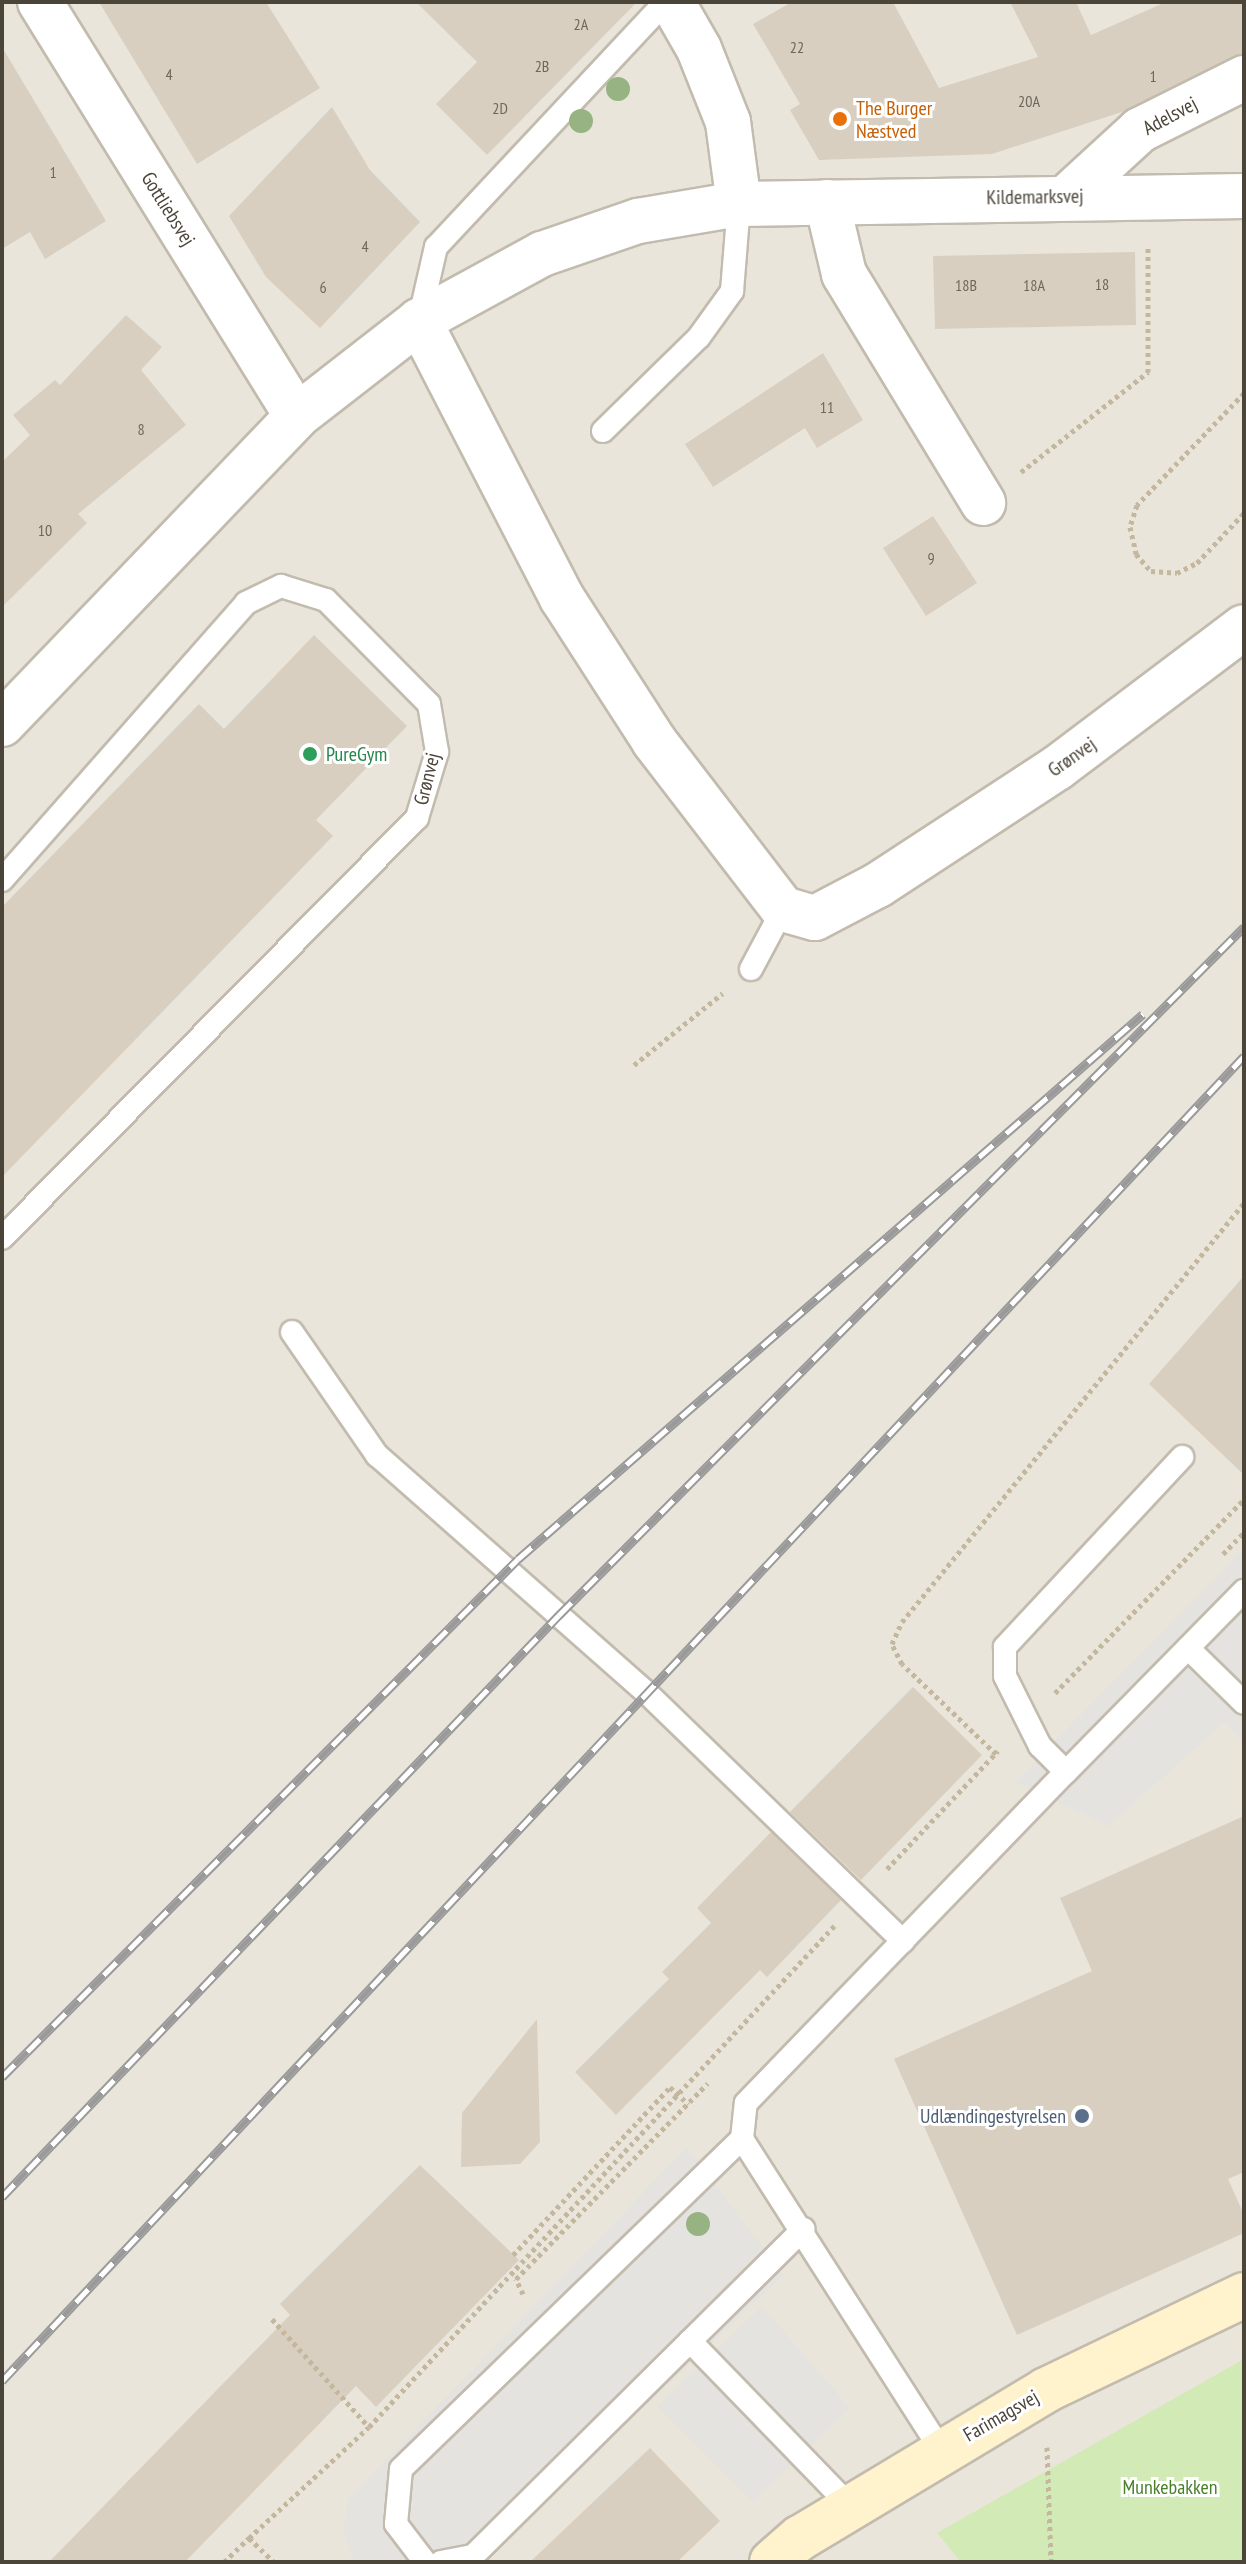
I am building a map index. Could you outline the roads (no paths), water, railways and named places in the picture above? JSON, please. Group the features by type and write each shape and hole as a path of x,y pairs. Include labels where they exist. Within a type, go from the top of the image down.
{"main road":[{"name":"Farimagsvej","path":"772,2562 941,2450 1046,2390 1244,2295"}],"street":[{"name":"Gottliebsvej","path":"40,2 297,416"},
{"path":"2,724 297,416 419,321 542,254 638,221 739,204 728,122 699,49 672,2"},
{"name":"Adelsvej","path":"1068,196 1140,130 1244,78"},
{"name":"Kildemarksvej","path":"739,204 1068,196 1244,196"},
{"path":"827,202 844,274 983,503"},
{"path":"419,321 562,598 654,741 783,909"},
{"name":"Grønvej","path":"783,909 815,918 878,885 1057,768 1244,627"}],"lane":[{"path":"419,321 436,247 665,2"},
{"path":"603,431 699,337 732,291 739,204"},
{"name":"Grønvej","path":"2,880 246,603 281,586 326,600 429,704 437,752 417,818 2,1238"},
{"path":"751,969 783,909"},
{"path":"292,1332 377,1455 646,1692 903,1941"},
{"path":"1066,1772 1040,1746 1005,1676 1005,1647 1182,1457"},
{"path":"425,2562 396,2524 401,2469 742,2139 746,2103 1244,1591"},
{"path":"1188,1648 1244,1703"},
{"path":"742,2139 803,2229 941,2450"},
{"path":"441,2562 473,2556 803,2229"},
{"path":"690,2341 851,2507"}],"railway":[{"path":"2,2197 559,1615 1244,927"},
{"path":"2,2077 518,1559 1143,1014"},
{"path":"2,2381 1244,1056"}],"place":[{"name":"The Burger Næstved","path":"840,119"},
{"name":"PureGym","path":"310,754"},
{"name":"Udlændingestyrelsen","path":"1082,2116"}],"park label":[{"name":"Munkebakken","path":"1170,2487"}]}
